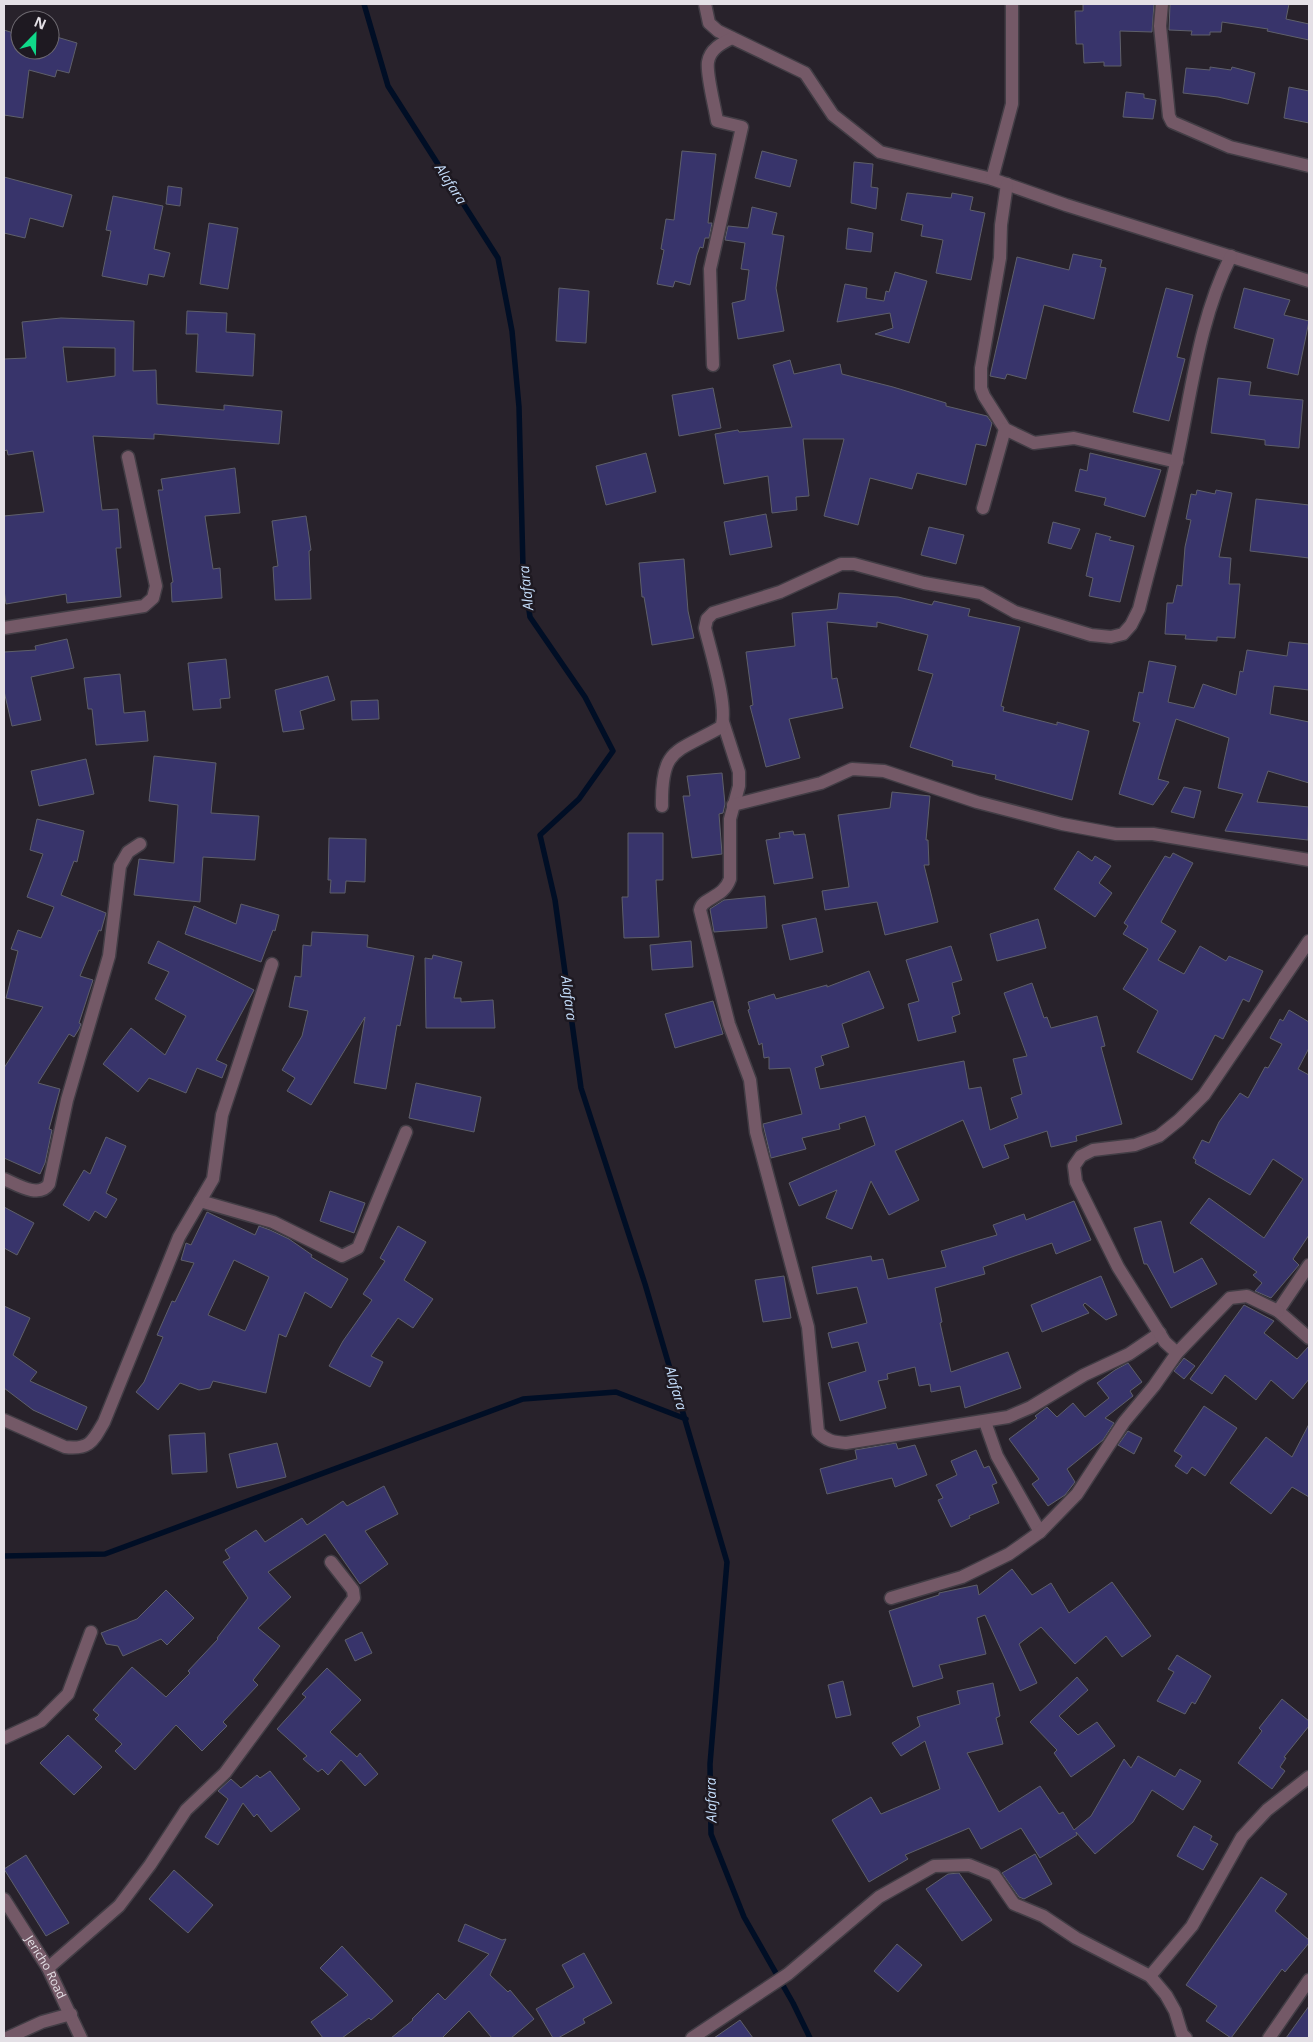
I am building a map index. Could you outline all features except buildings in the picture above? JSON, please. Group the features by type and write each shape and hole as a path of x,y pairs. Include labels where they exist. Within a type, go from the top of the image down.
{"street":[{"path":"704,4 709,23 718,31 805,72 833,115 880,152 992,179 1309,281"},
{"path":"992,179 1012,104 1012,4"},
{"path":"1162,4 1162,44 1169,116 1172,122 1230,147 1309,166"},
{"path":"713,365 710,269 742,128 717,121 708,62 713,50 720,43 732,38"},
{"path":"1007,184 1001,225 998,267 980,378 984,396 1005,429 1034,443 1074,438 1176,462"},
{"path":"1160,1333 1129,1354 1084,1375 1031,1407 1008,1417 846,1443 832,1442 818,1432 808,1327 756,1132 750,1080 729,1024 700,910 705,902 720,895 727,887 730,879 730,819 739,786 739,772 723,722 721,693 705,628 707,619 713,613 780,592 841,564 854,564 924,583 980,593 1015,612 1091,635 1112,636 1123,634 1131,625 1139,609 1176,462 1209,310 1220,278 1231,256"},
{"path":"984,508 1005,429"},
{"path":"4,628 144,606 153,598 156,586 128,457"},
{"path":"662,806 662,780 667,765 677,751 687,743 721,727 723,722"},
{"path":"733,805 821,783 852,768 884,771 977,802 1062,824 1116,834 1153,834 1309,860"},
{"path":"4,1179 36,1191 42,1190 49,1184 68,1100 109,956 120,866 128,852 140,844"},
{"path":"1178,1353 1165,1342 1118,1267 1076,1182 1074,1166 1081,1156 1093,1150 1135,1145 1159,1136 1180,1120 1204,1095 1309,941"},
{"path":"4,1420 65,1447 86,1446 93,1441 104,1422 179,1237 213,1179 222,1115 272,964"},
{"path":"200,1201 273,1222 342,1256 358,1248 406,1132"},
{"path":"1278,1311 1309,1265"},
{"path":"891,1598 962,1577 1009,1554 1040,1532 1077,1494 1124,1422 1178,1353 1230,1298 1247,1296 1278,1311 1309,1338"},
{"path":"984,1422 997,1456 1040,1532"},
{"path":"48,1968 119,1906 150,1865 186,1810 225,1773 354,1598 352,1590 331,1562"},
{"path":"4,1738 41,1721 68,1694 92,1632"},
{"path":"1150,1976 1192,1926 1242,1837 1252,1824 1309,1777"},
{"path":"692,2038 788,1974 879,1897 934,1866 969,1865 994,1875 1014,1904 1043,1916 1076,1938 1150,1976 1166,1995 1175,2010 1182,2034 1186,2038"},
{"name":"Jericho Road","path":"4,1899 48,1968 81,2038"},
{"path":"1269,2038 1309,1980"},
{"path":"7,2038 42,2022 71,2014"}],"waterway":[{"name":"Alafara","path":"364,4 388,86 498,258 512,331 519,407 523,568 530,617 585,697 613,751 579,799 540,835 555,900 581,1088 645,1284 727,1562 710,1764 711,1834 744,1917 793,2003 810,2038"},
{"path":"4,1556 105,1554 523,1399 616,1392 686,1419"}]}
